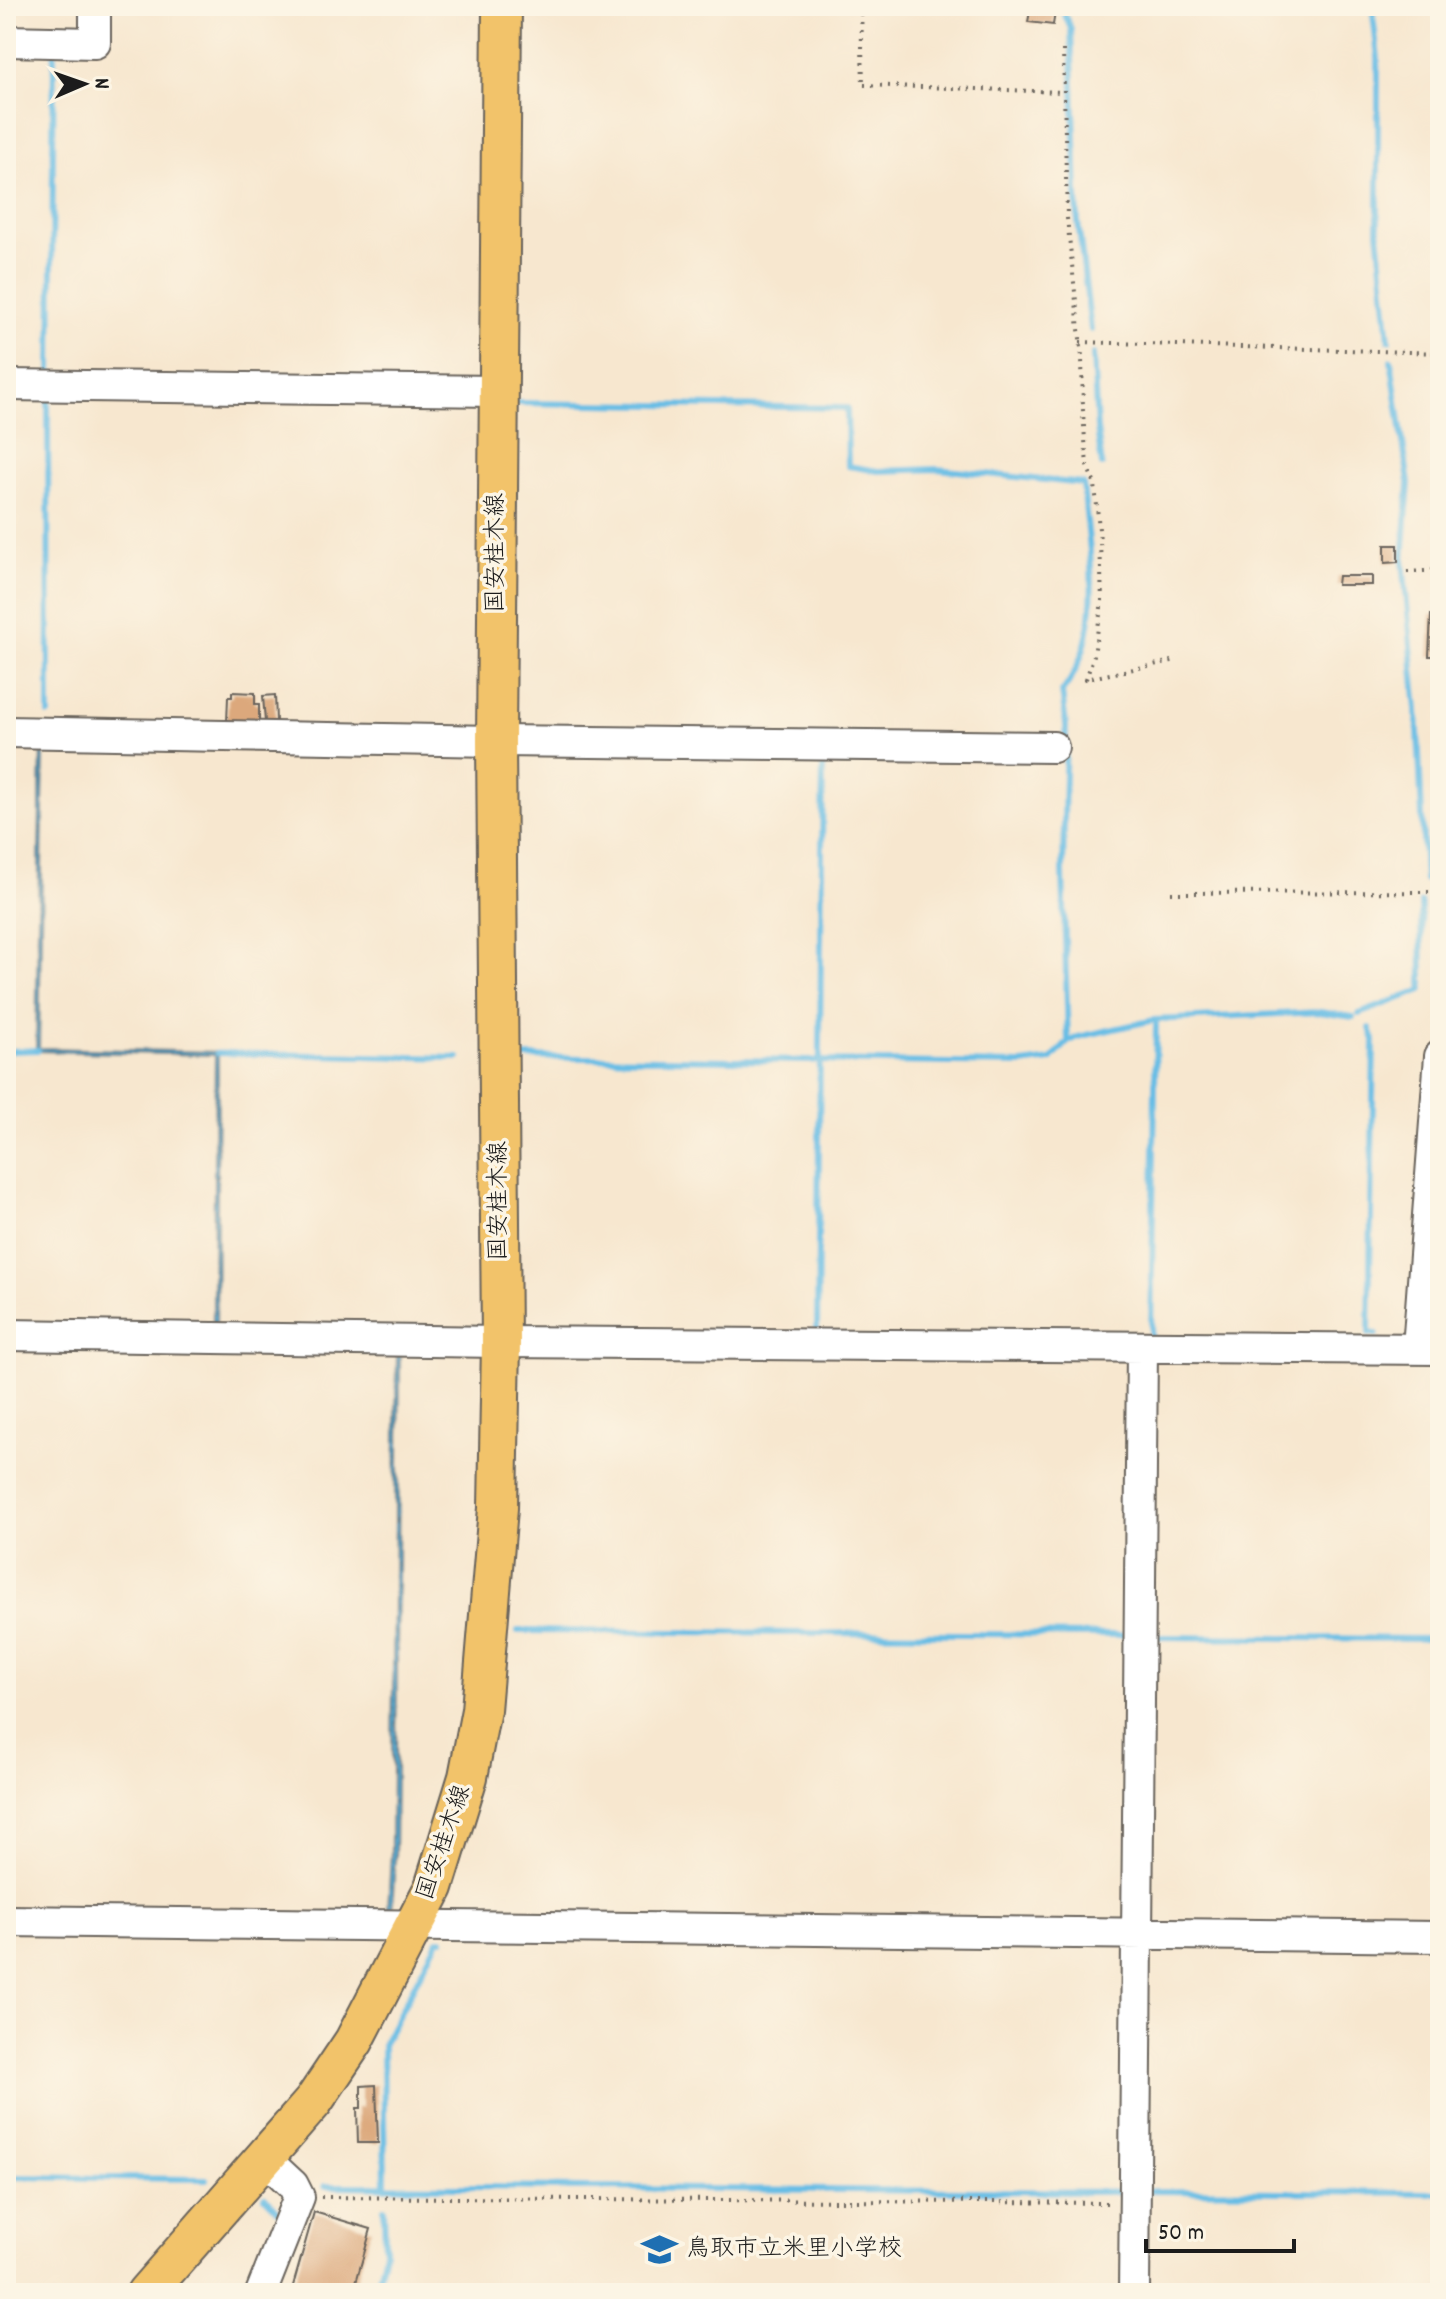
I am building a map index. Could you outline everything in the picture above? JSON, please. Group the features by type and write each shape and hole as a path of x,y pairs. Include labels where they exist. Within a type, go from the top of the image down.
{"main road":[{"name":"国安桂木線","path":"146,2293 313,2102 354,2041 434,1887 468,1777 481,1710 498,1508 501,1342 496,741 502,6"}],"street":[{"path":"6,41 95,43 95,6"},
{"path":"6,385 499,391"},
{"path":"6,732 1053,747"},
{"path":"6,1335 501,1342 1429,1348 1440,1056"},
{"path":"1134,2293 1142,1347"},
{"path":"6,1921 414,1928 1440,1937"},
{"path":"261,2293 299,2197 293,2185 265,2159"}],"path":[{"path":"861,6 863,85 1063,92"},
{"path":"1063,50 1067,218 1080,342 1087,466 1095,484 1102,601 1094,655 1086,679 1177,660"},
{"path":"1080,342 1440,353"},
{"path":"1407,572 1440,570"},
{"path":"1171,893 1440,892"},
{"path":"299,2197 1135,2204"}],"water":[{"path":"44,744 39,1048 218,1052 216,1326 213,1325 215,1055 36,1051 41,746"},
{"path":"400,1352 395,1853 392,1913 388,1913 397,1354"}],"building":[{"path":"1031,6 1056,6 1053,25 1028,22"},
{"path":"1385,545 1398,545 1398,562 1385,563"},
{"path":"1338,576 1372,576 1372,585 1337,585"},
{"path":"1431,615 1440,615 1440,656 1429,656"},
{"path":"232,692 255,693 255,704 259,704 259,724 227,722 228,697 232,697"},
{"path":"275,695 276,721 265,721 263,696"},
{"path":"376,2085 378,2143 358,2143 357,2108 361,2108 361,2086"},
{"path":"314,2212 371,2229 353,2293 291,2293"}],"waterway":[{"path":"1061,6 1071,29 1078,221 1091,330"},
{"path":"1372,6 1378,58 1378,231 1389,340"},
{"path":"51,376 54,49"},
{"path":"1093,354 1102,465"},
{"path":"1391,360 1409,483 1403,560 1417,710 1425,880"},
{"path":"48,399 49,714"},
{"path":"518,403 847,408 848,466 878,471 937,469 1083,484 1091,564 1090,618 1076,669 1062,692 1066,725 1063,872 1068,1042"},
{"path":"46,749 78,748"},
{"path":"817,1335 823,754"},
{"path":"1359,1014 1422,990 1421,903"},
{"path":"514,1057 1022,1064 1051,1060 1068,1042 1078,1037 1154,1020 1320,1012 1353,1017"},
{"path":"1151,1337 1156,1025"},
{"path":"1370,1028 1374,1040 1369,1333 1376,1334"},
{"path":"6,1051 38,1050"},
{"path":"217,1053 459,1058"},
{"path":"1435,1334 1440,1334"},
{"path":"518,1631 1124,1635"},
{"path":"1151,1637 1440,1639"},
{"path":"385,2187 383,2045 438,1940 442,1940"},
{"path":"6,2177 206,2179"},
{"path":"325,2186 1120,2192"},
{"path":"1145,2191 1440,2193"},
{"path":"265,2197 278,2211"},
{"path":"376,2293 385,2251 384,2208"}],"place":[{"name":"鳥取市立米里小学校","path":"660,2250"}]}
